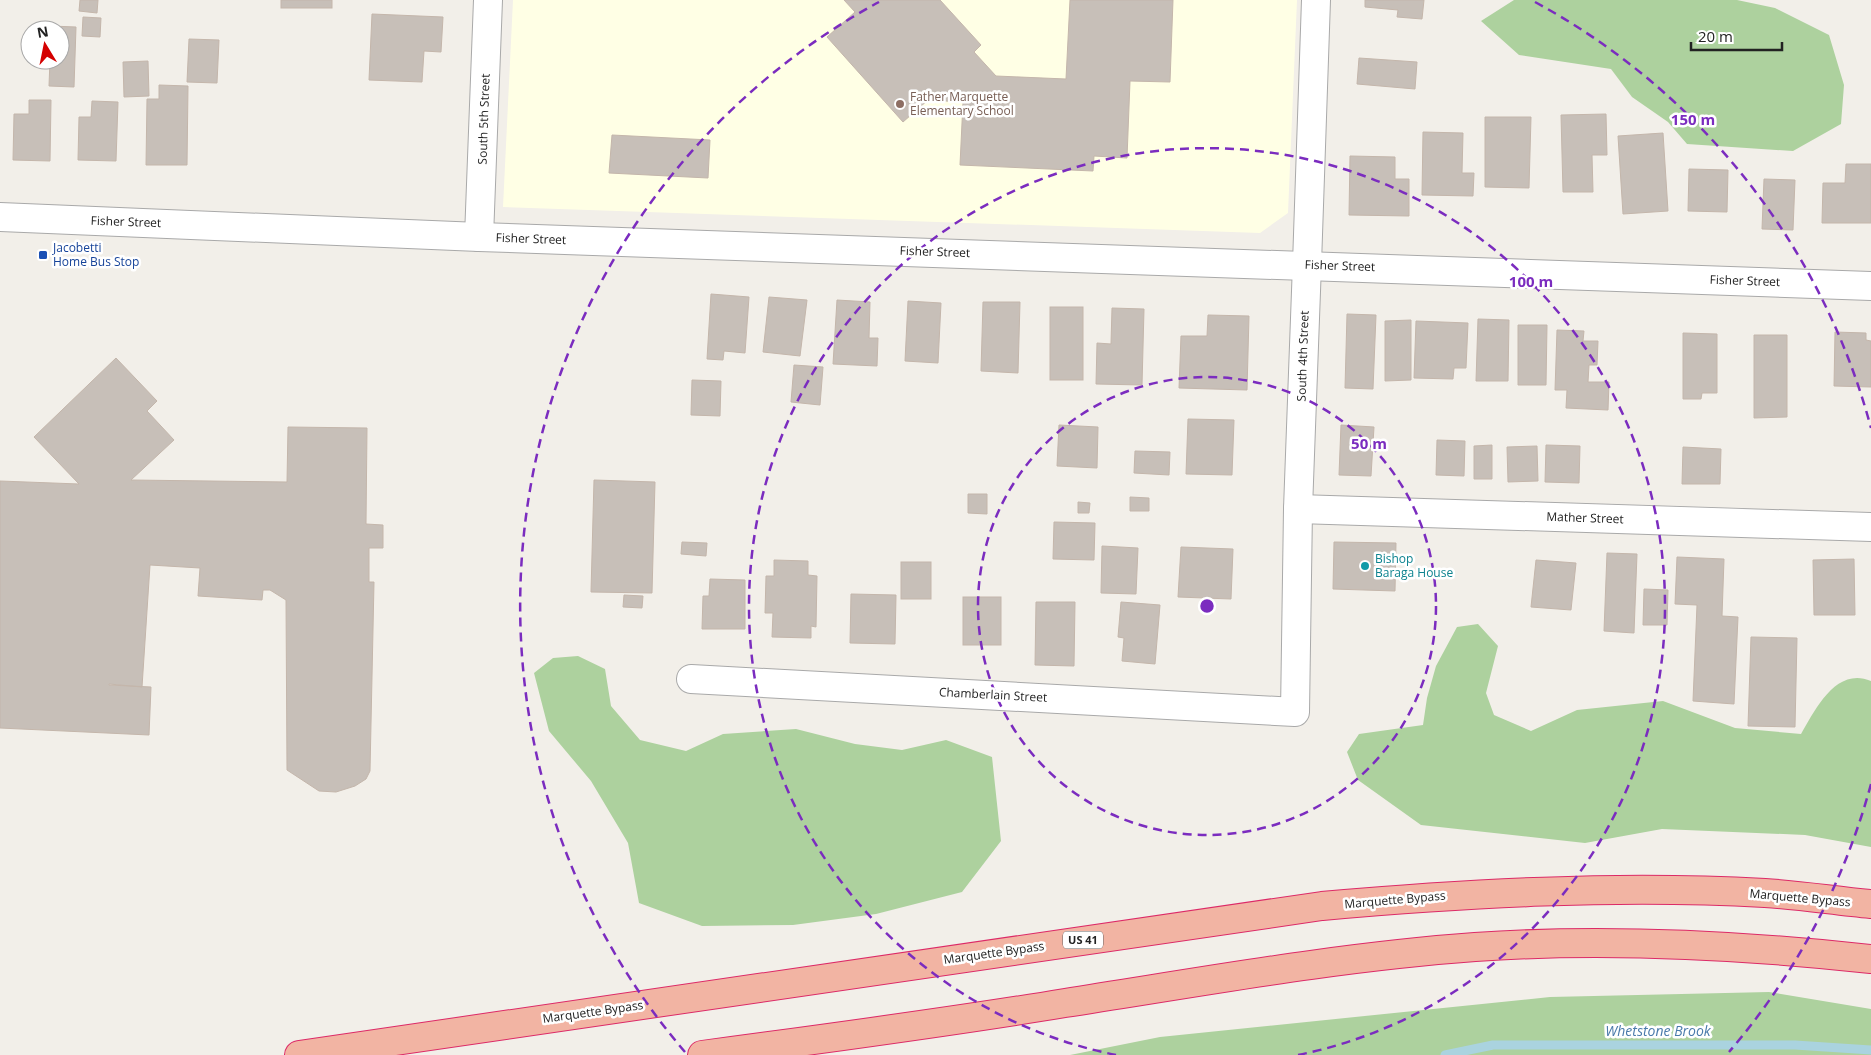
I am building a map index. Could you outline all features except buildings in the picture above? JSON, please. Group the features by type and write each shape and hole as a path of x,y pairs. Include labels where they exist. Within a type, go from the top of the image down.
{"highway":[{"name":"Marquette Bypass","path":"299,1055 1322,906 1550,890 1766,893 1871,904"},
{"path":"702,1055 930,1024 1256,972 1382,956 1468,948 1660,945 1871,959"}],"street":[{"name":"South 5th Street","path":"479,237 488,0"},
{"name":"South 4th Street","path":"1295,712 1298,509 1316,0"},
{"name":"Fisher Street","path":"0,217 479,237 1306,264 1871,286"},
{"name":"Mather Street","path":"1298,509 1871,527"},
{"name":"Chamberlain Street","path":"691,679 1295,712"}],"shaded area":[{"name":"Father Marquette Elementary School","path":"513,0 1297,0 1288,213 1260,233 503,207"}],"green space":[{"path":"1514,0 1737,0 1775,8 1829,35 1844,85 1841,124 1793,151 1687,144 1668,122 1632,97 1611,69 1519,55 1481,21"},
{"path":"1478,624 1498,646 1486,693 1494,715 1531,731 1577,710 1663,701 1735,728 1801,734 1820,703 1837,685 1847,680 1859,678 1871,681 1871,847 1805,835 1662,829 1585,843 1421,825 1358,780 1347,752 1359,734 1423,725 1427,698 1436,666 1457,627"},
{"path":"578,656 605,669 611,706 640,740 686,751 723,734 796,729 855,744 902,750 946,740 992,757 1001,841 962,892 876,914 793,925 702,926 639,903 628,843 591,781 549,731 534,673 553,658"},
{"path":"1769,992 1871,1009 1871,1055 1070,1055 1160,1037 1550,997"}],"waterway":[{"name":"Whetstone Brook","path":"1445,1055 1493,1045 1795,1045 1871,1050"}],"place":[{"name":"Father Marquette Elementary School","path":"900,104"},
{"name":"Jacobetti Home Bus Stop","path":"43,255"},
{"name":"Bishop Baraga House","path":"1365,566"}]}
